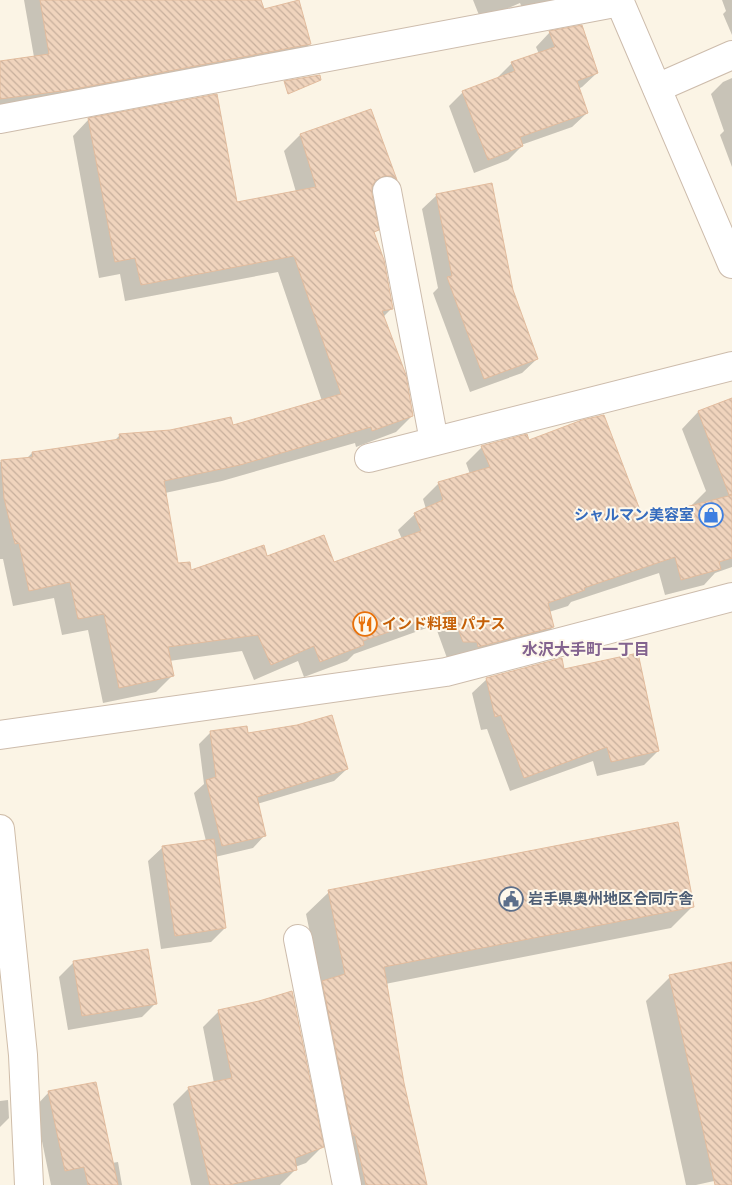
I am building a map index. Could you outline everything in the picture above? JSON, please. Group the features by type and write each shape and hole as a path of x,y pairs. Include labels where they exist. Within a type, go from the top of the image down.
{"street":[{"path":"0,119 620,1 732,264"},
{"path":"657,88 732,55"},
{"path":"387,191 434,441"},
{"path":"369,458 732,366"},
{"path":"0,735 446,672 732,597"},
{"path":"0,829 22,1055 29,1185"},
{"path":"298,939 347,1185"}],"building":[{"path":"40,0 261,0 264,9 299,0 311,44 69,90 0,99 0,61 49,54"},
{"path":"582,25 598,73 577,81 588,113 520,137 523,146 488,160 462,91 515,71 511,62 555,47 549,31"},
{"path":"320,75 321,80 288,94 284,81"},
{"path":"217,94 237,202 316,187 300,134 371,109 397,180 392,176 384,176 376,180 372,186 379,230 374,232 384,260 393,309 382,311 406,375 413,416 372,431 371,427 240,465 164,481 178,563 190,562 191,570 264,545 267,556 324,535 334,562 421,531 414,513 443,500 438,482 490,467 481,446 527,434 529,440 582,420 604,415 643,518 732,495 732,558 719,562 721,569 681,580 675,557 584,588 585,590 548,603 554,627 478,647 477,642 463,642 451,610 363,641 364,645 320,662 314,646 271,665 258,635 168,647 174,676 119,688 104,614 78,619 70,582 29,591 19,543 15,544 4,498 1,460 33,457 32,452 120,439 119,434 170,430 231,417 233,425 341,394 294,256 141,285 135,258 115,262 88,118"},
{"path":"492,183 513,290 538,359 484,379 447,277 452,276 436,194"},
{"path":"732,398 732,494 729,495 698,411"},
{"path":"638,653 659,751 611,762 607,747 524,778 501,715 495,717 486,678 562,658 564,669"},
{"path":"332,715 348,769 257,797 266,836 222,846 206,780 216,777 210,731 247,726 248,733 297,725"},
{"name":"岩手県奥州地区合同庁舎","path":"678,822 694,907 384,967 404,1083 427,1185 366,1185 355,1135 353,1136 322,981 345,974 328,890"},
{"path":"214,839 226,928 175,936 162,846"},
{"path":"148,949 157,1004 82,1016 73,961"},
{"path":"732,962 732,1185 715,1185 669,975"},
{"path":"292,991 324,1147 295,1158 297,1170 229,1185 210,1185 188,1087 232,1078 218,1010"},
{"path":"96,1082 118,1185 88,1185 84,1167 65,1171 48,1091"}],"place":[{"name":"シャルマン美容室","path":"711,515"},
{"name":"インド料理 パナス","path":"365,624"},
{"name":"岩手県奥州地区合同庁舎","path":"511,899"}],"district":[{"name":"水沢大手町一丁目","path":"586,649"}]}
